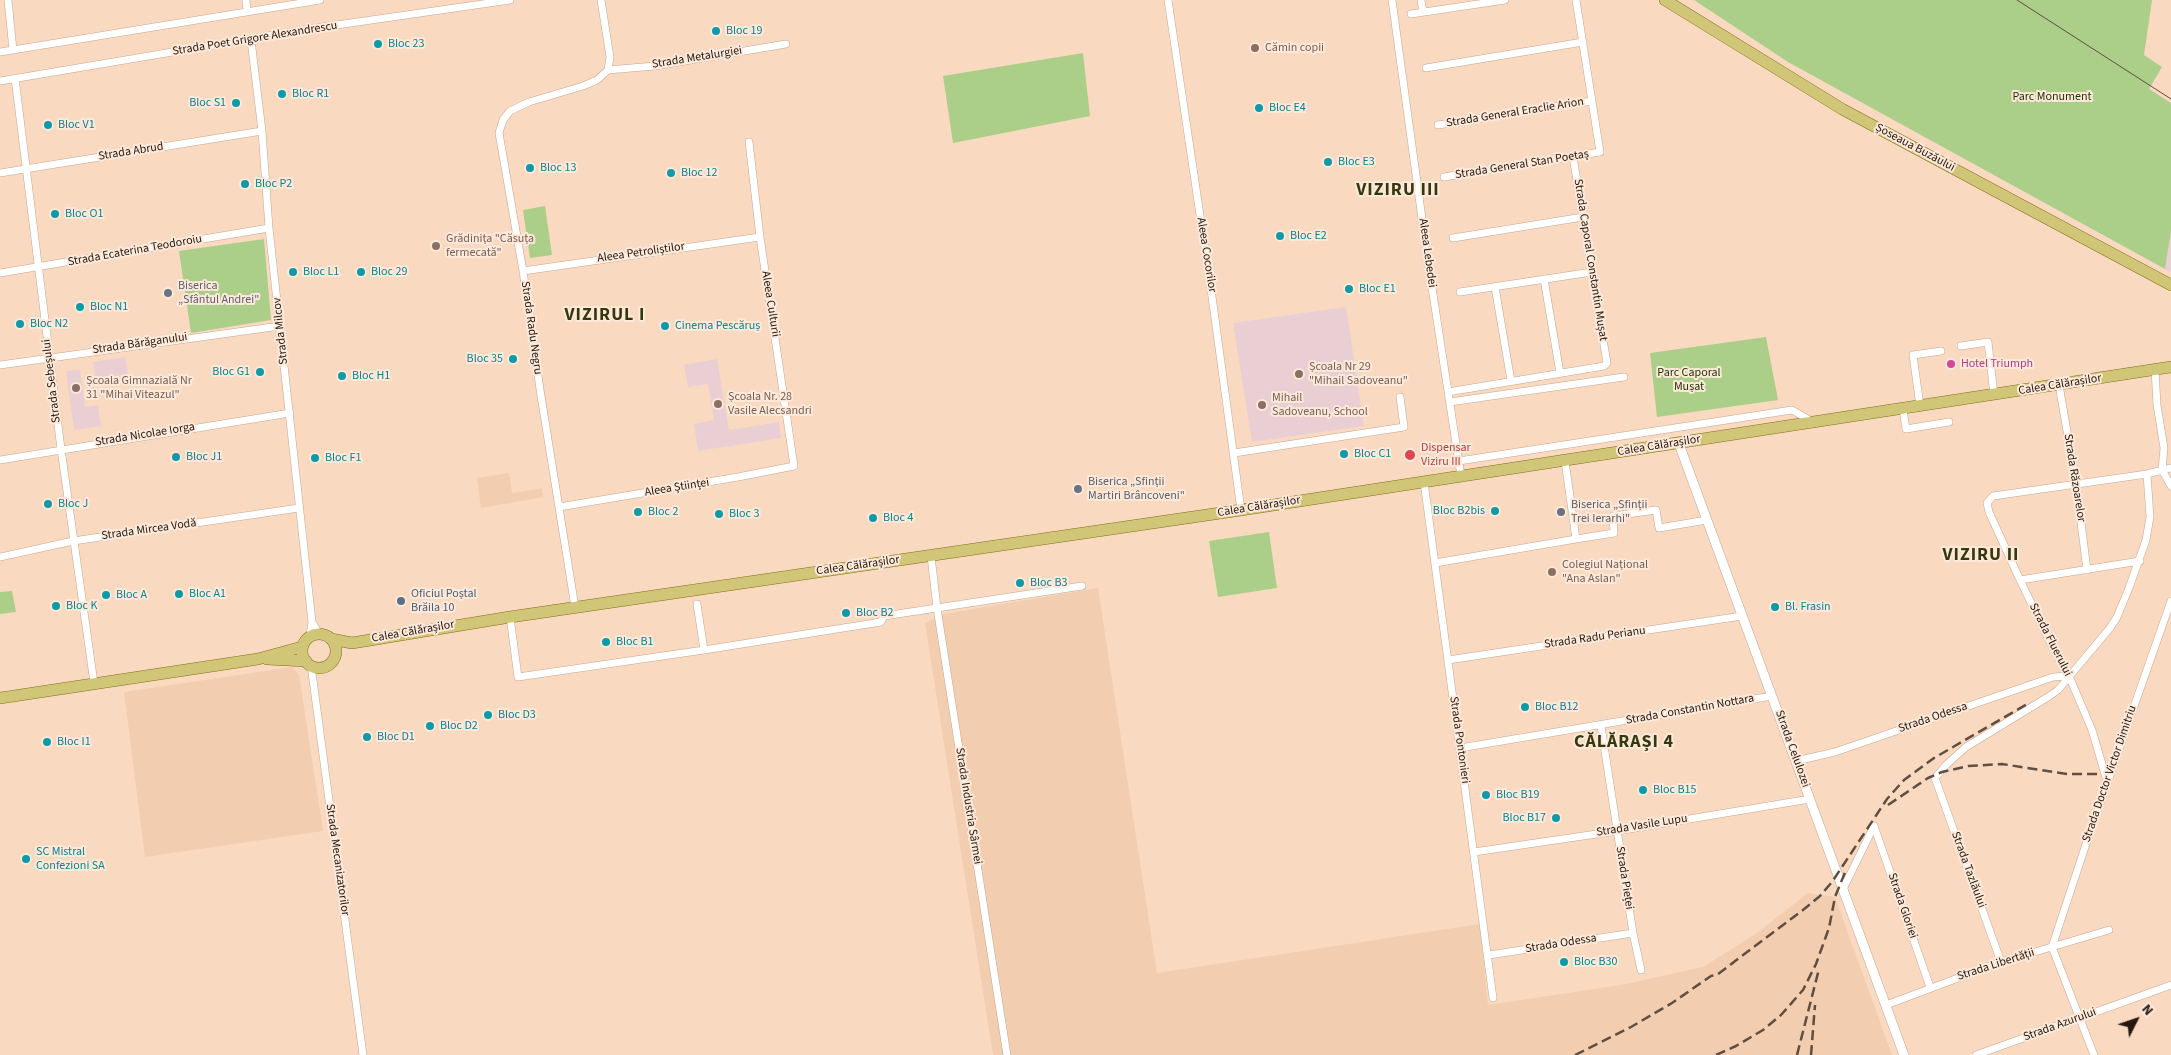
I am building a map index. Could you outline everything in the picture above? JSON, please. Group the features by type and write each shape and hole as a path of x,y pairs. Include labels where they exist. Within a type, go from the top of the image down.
{"main road":[{"name":"Șoseaua Buzăului","path":"1665,0 1842,109 2171,285"},
{"name":"Calea Călărașilor","path":"330,639 352,643 510,616 931,556 1679,444 2059,385 2165,366"},
{"path":"0,698 258,659 302,647 315,635 330,639 335,648 334,657 324,666 258,659"},
{"name":"Calea Călărașilor","path":"334,657 352,643"},
{"path":"302,647 303,657 308,663"}],"street":[{"path":"8,0 13,50"},
{"path":"246,0 247,11"},
{"path":"0,52 320,0"},
{"name":"Strada Poet Grigore Alexandrescu","path":"0,81 318,28 510,0"},
{"path":"600,0 610,57 608,70"},
{"name":"Aleea Cocorilor","path":"1168,0 1241,510"},
{"name":"Aleea Lebedei","path":"1392,0 1427,256 1462,476"},
{"path":"1421,0 1423,12"},
{"path":"1411,14 1505,0"},
{"path":"1576,0 1592,101"},
{"name":"Strada Milcov","path":"250,40 262,130 269,228 299,508 315,635"},
{"path":"1426,68 1583,42"},
{"name":"Strada Metalurgiei","path":"608,70 655,66 786,44"},
{"name":"Strada Radu Negru","path":"575,607 523,271 499,133 503,120 510,111 583,86 597,80 608,70"},
{"name":"Strada Sebeșului","path":"15,78 73,541 94,683"},
{"name":"Strada General Eraclie Arion","path":"1438,125 1592,101"},
{"name":"Strada General Stan Poetaș","path":"1444,177 1600,152 1592,101"},
{"name":"Strada Abrud","path":"0,173 262,130"},
{"name":"Aleea Culturii","path":"749,142 760,237 794,466"},
{"name":"Strada Caporal Constantin Mușat","path":"1560,373 1604,366 1607,363 1572,157"},
{"path":"1453,238 1583,216"},
{"name":"Strada Ecaterina Teodoroiu","path":"0,273 269,228"},
{"name":"Aleea Petroliștilor","path":"523,271 760,237"},
{"path":"1460,292 1592,272"},
{"path":"1448,392 1560,373 1544,279"},
{"path":"1495,287 1511,381"},
{"name":"Strada Bărăganului","path":"0,365 49,356 280,326"},
{"path":"1961,346 1988,342 1994,395"},
{"path":"1920,406 1913,355 1941,351"},
{"path":"2165,366 2157,405 2164,448 2162,470 2171,486"},
{"path":"1450,402 1624,377"},
{"name":"Strada Răzoarelor","path":"2059,385 2076,483 2087,570"},
{"path":"1234,453 1404,427 1400,396"},
{"path":"1903,408 1906,429 1949,422"},
{"path":"1459,461 1792,410 1814,422"},
{"name":"Strada Nicolae Iorga","path":"0,460 290,412"},
{"name":"Strada Celulozei","path":"1679,444 1904,1055"},
{"path":"1565,461 1576,539"},
{"name":"Aleea Științei","path":"559,507 794,466"},
{"path":"2076,483 2147,474 2171,468"},
{"path":"2069,676 2103,638 2117,617 2140,561 2150,517 2147,474"},
{"name":"Strada Pontonieri","path":"1424,482 1494,998"},
{"name":"Strada Fluerului","path":"2076,483 1994,496 1987,502 1988,512 2051,644 2069,676 2092,730 2107,781"},
{"name":"Strada Mircea Vodă","path":"0,557 73,541 299,508"},
{"path":"1435,563 1614,533 1613,516 1656,510 1659,528 1707,520"},
{"name":"Strada Industria Sârmei","path":"931,556 937,608 1006,1055"},
{"path":"2020,580 2140,561"},
{"path":"510,616 518,677 881,622 884,616 1082,586"},
{"name":"Strada Doctor Victor Dimitriu","path":"2052,947 2107,781 2171,601"},
{"path":"697,604 704,650"},
{"name":"Strada Radu Perianu","path":"1448,660 1742,616"},
{"name":"Strada Mecanizatorilor","path":"308,663 363,1055"},
{"name":"Strada Odessa","path":"1796,761 1835,752 2053,677 2069,676"},
{"name":"Strada Tazlăului","path":"2001,962 1935,778 1966,747 2048,698 2069,676"},
{"name":"Strada Constantin Nottara","path":"1460,748 1772,696"},
{"name":"Strada Pieței","path":"1601,726 1633,932 1641,970"},
{"name":"Strada Vasile Lupu","path":"1474,852 1617,831 1810,798"},
{"name":"Strada Gloriei","path":"1843,889 1874,826 1930,987"},
{"name":"Strada Libertății","path":"1886,1005 2001,962 2109,930"},
{"name":"Strada Odessa","path":"1489,955 1633,932"},
{"path":"2052,947 2094,1055"},
{"name":"Strada Azurului","path":"1976,1055 2171,985"}],"shaded area":[{"path":"2171,231 2171,272 2165,269"},
{"name":"Școala Nr 29 \"Mihail Sadoveanu\"","path":"1346,307 1364,426 1252,442 1233,323"},
{"path":"125,357 128,374 96,379 93,362"},
{"name":"Școala Nr. 28 Vasile Alecsandri","path":"717,359 729,430 779,422 781,438 698,451 694,424 714,420 708,384 688,387 684,365"},
{"name":"Școala Gimnazială Nr 31 \"Mihai Viteazul\"","path":"80,370 85,407 98,405 101,426 74,430 66,371"},
{"path":"509,473 512,493 542,488 543,497 481,508 477,478"},
{"path":"1098,588 1157,973 1480,924 1488,1005 1621,985 1703,967 1757,933 1808,893 1835,897 1892,1055 993,1055 925,623 944,614"},
{"path":"292,667 299,675 323,831 145,857 124,692"}],"green space":[{"name":"Parc Monument","path":"1694,0 2152,0 2144,55 2162,67 2149,89 2171,103 2171,231 2165,269 1788,62"},
{"path":"1083,53 1090,116 953,143 943,76"},
{"path":"545,206 552,255 530,258 523,210"},
{"path":"264,239 271,320 191,333 179,251"},
{"name":"Parc Caporal Mușat","path":"1766,337 1778,400 1657,417 1650,353"},
{"path":"1269,532 1277,588 1218,597 1209,541"},
{"path":"12,591 16,612 0,614 0,592"}],"tram line":[{"path":"2017,0 2171,99"}],"railway":[{"path":"1575,1055 1631,1027 1672,1003 1711,976 1718,974 1803,910 1820,896 1832,882 1887,799 1904,780 1934,758 2029,703"},
{"path":"1888,805 1928,778 1942,772 1968,766 2002,764 2067,774 2100,774"},
{"path":"1716,1055 1763,1030 1781,1015 1803,990 1816,964 1829,928 1835,897 1846,870"},
{"path":"1797,1055 1819,969"},
{"path":"1811,1055 1815,1005"}],"place":[{"name":"Bloc 19","path":"716,31"},
{"name":"Bloc 23","path":"378,44"},
{"name":"Cămin copii","path":"1255,48"},
{"name":"Bloc R1","path":"282,94"},
{"name":"Bloc S1","path":"236,103"},
{"name":"Bloc E4","path":"1259,108"},
{"name":"Bloc V1","path":"48,125"},
{"name":"Bloc E3","path":"1328,162"},
{"name":"Bloc 13","path":"530,168"},
{"name":"Bloc 12","path":"671,173"},
{"name":"Bloc P2","path":"245,184"},
{"name":"Bloc O1","path":"55,214"},
{"name":"Bloc E2","path":"1280,236"},
{"name":"Grădinița \"Căsuța fermecată\"","path":"436,246"},
{"name":"Bloc L1","path":"293,272"},
{"name":"Bloc 29","path":"361,272"},
{"name":"Bloc E1","path":"1349,289"},
{"name":"Biserica „Sfântul Andrei\"","path":"168,293"},
{"name":"Bloc N1","path":"80,307"},
{"name":"Bloc N2","path":"20,324"},
{"name":"Cinema Pescăruș","path":"665,326"},
{"name":"Bloc 35","path":"513,359"},
{"name":"Hotel Triumph","path":"1951,364"},
{"name":"Bloc G1","path":"260,372"},
{"name":"Școala Nr 29 \"Mihail Sadoveanu\"","path":"1299,374"},
{"name":"Bloc H1","path":"342,376"},
{"name":"Școala Gimnazială Nr 31 \"Mihai Viteazul\"","path":"76,388"},
{"name":"Școala Nr. 28 Vasile Alecsandri","path":"718,404"},
{"name":"Mihail Sadoveanu, School","path":"1262,405"},
{"name":"Bloc C1","path":"1344,454"},
{"name":"Dispensar Viziru III","path":"1410,455"},
{"name":"Bloc J1","path":"176,457"},
{"name":"Bloc F1","path":"315,458"},
{"name":"Biserica „Sfinții Martiri Brâncoveni\"","path":"1078,489"},
{"name":"Bloc J","path":"48,504"},
{"name":"Bloc B2bis","path":"1495,511"},
{"name":"Bloc 2","path":"638,512"},
{"name":"Biserica „Sfinții Trei Ierarhi\"","path":"1561,512"},
{"name":"Bloc 3","path":"719,514"},
{"name":"Bloc 4","path":"873,518"},
{"name":"Colegiul Național \"Ana Aslan\"","path":"1552,572"},
{"name":"Bloc B3","path":"1020,583"},
{"name":"Bloc A1","path":"179,594"},
{"name":"Bloc A","path":"106,595"},
{"name":"Oficiul Poștal Brăila 10","path":"401,601"},
{"name":"Bloc K","path":"56,606"},
{"name":"Bl. Frasin","path":"1775,607"},
{"name":"Bloc B2","path":"846,613"},
{"name":"Bloc B1","path":"606,642"},
{"name":"Bloc B12","path":"1525,707"},
{"name":"Bloc D3","path":"488,715"},
{"name":"Bloc D2","path":"430,726"},
{"name":"Bloc D1","path":"367,737"},
{"name":"Bloc I1","path":"47,742"},
{"name":"Bloc B15","path":"1643,790"},
{"name":"Bloc B19","path":"1486,795"},
{"name":"Bloc B17","path":"1556,818"},
{"name":"SC Mistral Confezioni SA","path":"26,859"},
{"name":"Bloc B30","path":"1564,962"}],"district":[{"name":"VIZIRU III","path":"1398,191"},
{"name":"VIZIRUL I","path":"605,316"},
{"name":"VIZIRU II","path":"1981,556"},
{"name":"CĂLĂRAȘI 4","path":"1624,743"}]}
